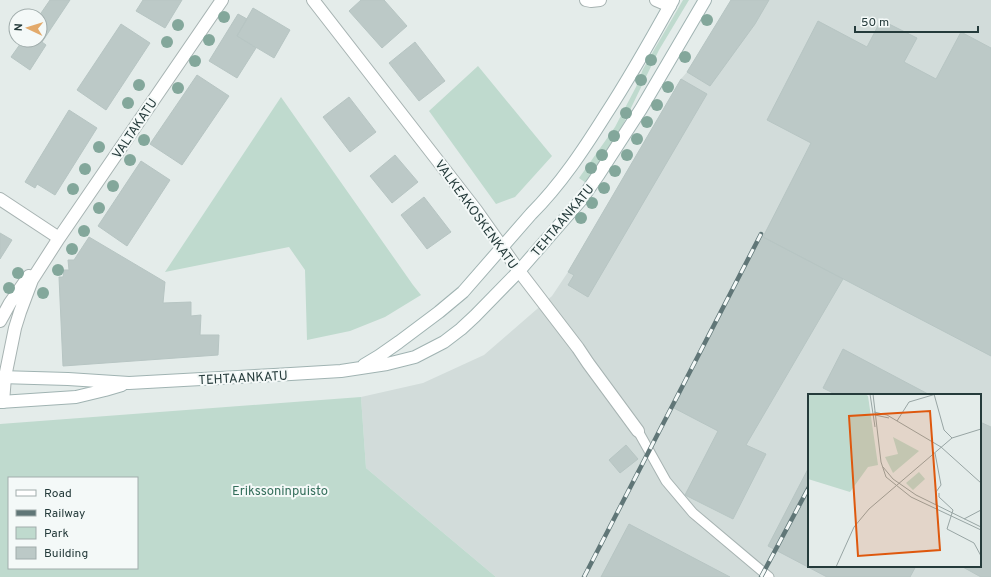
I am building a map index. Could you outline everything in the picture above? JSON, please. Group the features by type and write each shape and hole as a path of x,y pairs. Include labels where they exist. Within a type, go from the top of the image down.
{"main road":[{"name":"VALTAKATU","path":"1,402 2,377 20,312 32,280 47,255 222,0"},
{"name":"VALKEAKOSKENKATU","path":"313,0 476,210 519,271 578,348 638,431"},
{"path":"586,0 600,0"},
{"path":"656,0 671,3"},
{"name":"TEHTAANKATU","path":"2,377 129,383 341,371 387,364 415,357 444,342 475,316 519,271 581,200 641,109 705,0"},
{"name":"TEHTAANKATU","path":"357,368 379,356 399,342 463,292 542,203 589,142 671,3"},
{"path":"0,199 59,238"},
{"name":"VALTAKATU","path":"0,321 26,280 47,255"},
{"name":"TEHTAANKATU","path":"1,402 76,397 129,383"}],"lane":[{"path":"638,431 666,481 693,513 769,577"}],"shaded area":[{"path":"731,0 991,0 991,577 496,577 366,468 361,397 423,383 484,355 552,296 568,272 681,79 687,72"}],"green space":[{"path":"683,0 689,0 659,50 616,139 586,183 579,178 615,127 636,87 643,69"},
{"path":"478,66 552,156 515,197 496,204 429,111"},
{"path":"281,97 421,295 385,317 350,331 307,340 305,270 289,247 165,272"},
{"name":"Erikssoninpuisto","path":"361,397 366,468 496,577 0,577 0,424"}],"building":[{"path":"50,0 70,0 48,33 48,8 44,8"},
{"path":"143,0 182,0 165,28 136,11"},
{"path":"361,0 384,0 407,26 382,48 349,11"},
{"path":"731,0 769,0 755,24 710,86 687,72"},
{"path":"253,8 290,30 274,58 237,36"},
{"path":"238,14 247,19 237,36 256,48 237,78 209,61"},
{"path":"881,20 917,38 904,62 936,79 961,32 991,48 991,356 763,237 811,143 767,120 818,21 867,47"},
{"path":"121,24 150,43 106,110 77,90"},
{"path":"415,42 445,81 419,101 389,63"},
{"path":"17,48 44,48 30,70 11,57"},
{"path":"197,75 229,96 182,165 150,144"},
{"path":"681,79 707,94 588,297 568,285 574,275 568,272"},
{"path":"349,97 376,132 350,152 323,117"},
{"path":"69,110 97,128 55,195 37,184 35,188 25,182"},
{"path":"395,155 418,182 392,203 370,176"},
{"path":"141,161 170,180 127,246 98,226"},
{"path":"424,197 451,232 427,249 401,215"},
{"path":"0,233 12,240 0,259"},
{"path":"761,234 763,237 843,279 746,445 766,454 733,519 685,495 718,431 672,407"},
{"path":"89,237 165,282 163,303 191,302 191,316 201,315 200,335 219,335 218,355 63,366 59,277 63,277 64,270 69,270 68,260 74,260"},
{"path":"843,349 928,394 835,394 823,388"},
{"path":"981,422 991,427 991,577 981,577 963,567 981,567"},
{"path":"626,445 638,459 620,473 609,460"},
{"path":"808,469 808,567 915,567 910,577 827,577 768,546"},
{"path":"629,524 730,577 601,577"}],"railway":[{"path":"584,577 761,234"},
{"path":"761,577 808,489"}]}
